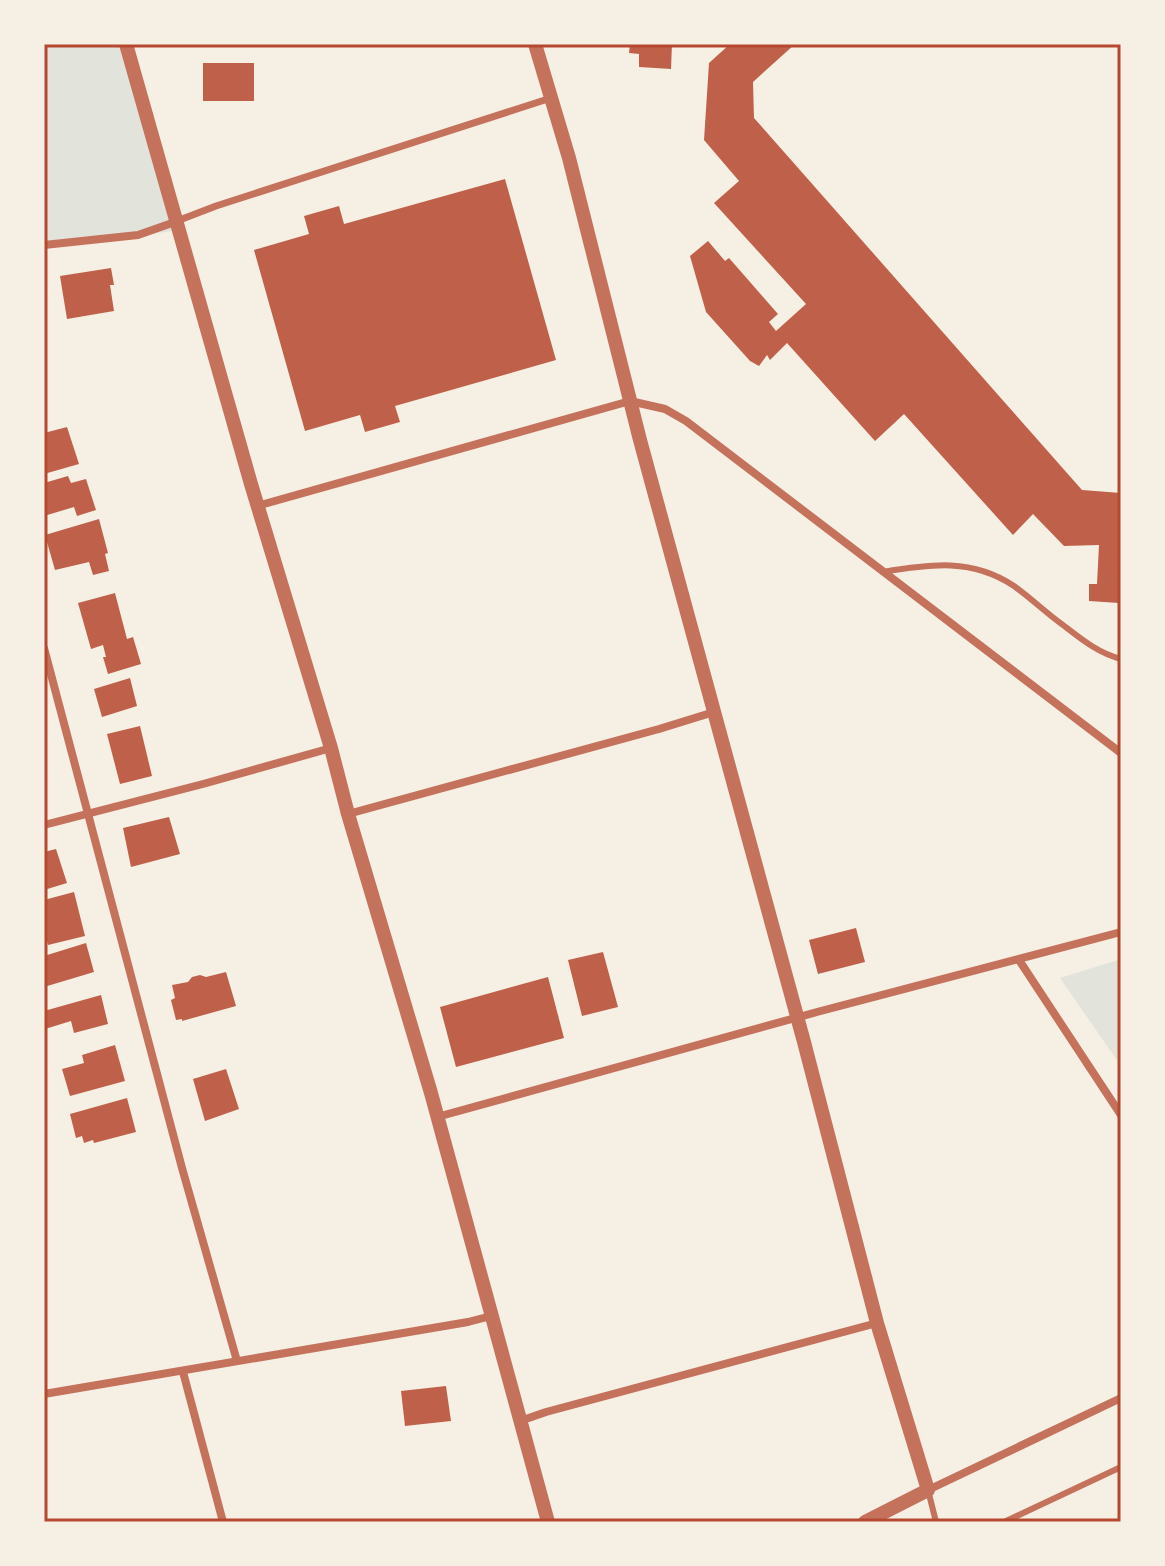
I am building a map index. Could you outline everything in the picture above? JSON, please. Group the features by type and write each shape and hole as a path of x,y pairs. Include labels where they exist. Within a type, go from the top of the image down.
{"street":[{"path":"126,44 257,506 331,748 437,1117 548,1522"},
{"path":"535,44 569,158 630,401 877,1323 928,1490"},
{"path":"44,245 138,235 216,206 551,98"},
{"path":"257,506 630,401 665,409 686,421 1121,753"},
{"path":"44,648 182,1168 237,1361"},
{"path":"348,814 714,712"},
{"path":"44,825 331,748"},
{"path":"437,1117 1121,932"},
{"path":"1019,960 1121,1115"},
{"path":"44,1394 491,1316"},
{"path":"520,1421 877,1323"},
{"path":"183,1372 223,1522"},
{"path":"865,1522 1121,1398"}],"lane":[{"path":"883,572 950,564 985,570 1014,586 1092,648 1121,659"},
{"path":"1004,1522 1121,1467"},
{"path":"928,1490 936,1522"}],"shaded area":[{"path":"44,44 133,44 182,230 44,247"},
{"path":"1121,959 1121,1066 1060,978"}],"building":[{"path":"630,44 672,44 671,69 639,67 639,54 629,53"},
{"path":"730,44 795,44 753,82 754,118 1082,490 1121,493 1119,603 1089,601 1089,584 1097,584 1099,545 1064,546 1033,514 1013,535 904,414 875,441 787,343 770,360 767,355 759,366 750,361 706,312 690,256 708,241 725,261 729,258 778,314 769,322 776,331 806,304 714,203 739,181 704,140 709,63"},
{"path":"203,63 254,63 254,101 203,101"},
{"path":"505,179 556,360 395,406 400,422 365,432 360,415 305,431 254,250 309,234 304,216 339,206 344,224"},
{"path":"111,268 114,311 67,319 60,276"},
{"path":"67,427 79,464 44,474 44,433"},
{"path":"68,476 71,483 86,479 96,510 77,516 74,507 44,516 44,483"},
{"path":"99,519 108,553 105,554 109,571 93,575 89,562 55,570 45,535"},
{"path":"115,593 127,639 133,637 141,664 108,674 103,645 91,649 78,603"},
{"path":"130,678 137,706 102,717 94,689"},
{"path":"140,726 152,776 120,784 107,734"},
{"path":"169,817 180,854 131,867 123,828"},
{"path":"56,849 67,883 44,890 44,852"},
{"path":"74,892 85,936 48,945 44,928 44,900"},
{"path":"856,928 865,962 818,974 809,940"},
{"path":"86,943 94,972 44,987 44,956"},
{"path":"603,952 618,1007 582,1016 568,960"},
{"path":"226,972 236,1006 176,1020 171,1000 175,998 172,985 188,982 200,975 206,977"},
{"path":"548,977 564,1038 456,1067 440,1007"},
{"path":"101,995 108,1024 74,1033 71,1021 45,1029 44,1011"},
{"path":"115,1045 125,1081 70,1096 62,1069 84,1063 82,1055"},
{"path":"226,1069 239,1109 205,1121 193,1079"},
{"path":"127,1098 136,1132 94,1143 93,1140 84,1143 82,1136 76,1138 70,1114"},
{"path":"446,1386 451,1421 405,1426 401,1391"}]}
